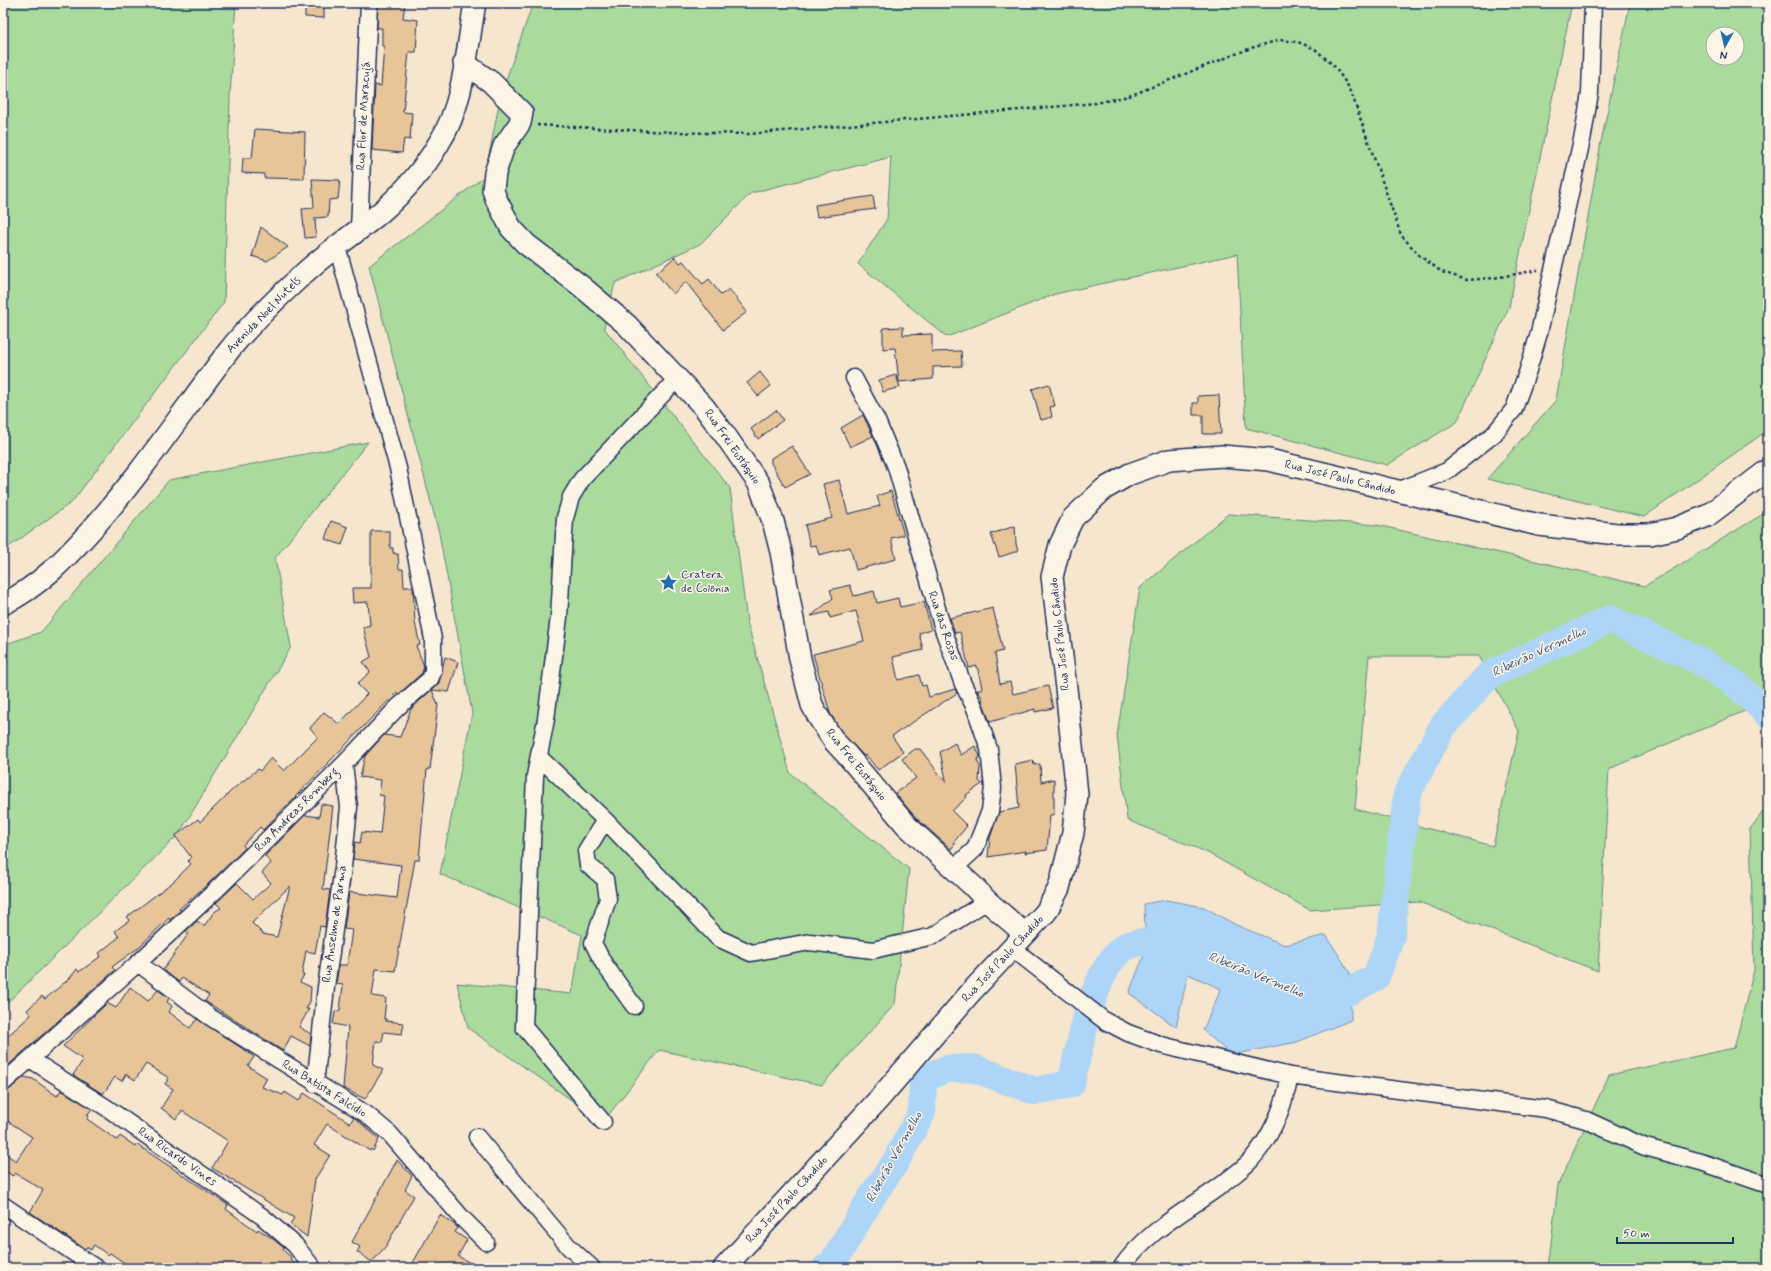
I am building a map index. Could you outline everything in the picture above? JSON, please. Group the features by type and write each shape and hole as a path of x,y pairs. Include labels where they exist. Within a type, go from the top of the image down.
{"street":[{"name":"Rua Flor de Maracujá","path":"359,230 369,3"},
{"name":"Avenida Noel Nutels","path":"3,604 38,581 72,552 129,487 228,351 299,277 382,211 409,185 439,144 448,129 455,110 475,3"},
{"path":"1395,492 1447,471 1494,434 1514,409 1539,333 1550,289 1552,268 1583,135 1590,93 1593,55 1593,3"},
{"path":"464,63 491,82 516,106 522,114 520,123"},
{"name":"Rua Frei Eustáquio","path":"520,123 504,146 495,173 493,190 496,200 511,228 543,258 608,308 627,326 704,407 759,484 773,521 781,552 800,659 812,706 834,741 848,755 907,826 974,887 1019,941"},
{"name":"Rua Andreas Romberg","path":"3,1083 138,963 215,891 344,764 397,708 430,679 433,672 433,639 398,468 337,246"},
{"name":"Rua das Rosas","path":"854,378 878,421 896,467 943,629 975,708 989,749 993,788 990,811 975,849 953,869"},
{"path":"603,1122 524,1027 535,776 546,719 559,617 565,518 571,497 582,479 677,379"},
{"name":"Rua José Paulo Cândido","path":"724,1268 879,1099 971,992 1046,912 1059,888 1073,833 1077,794 1066,688 1052,577 1060,545 1073,518 1104,489 1130,474 1169,460 1222,456 1269,460 1395,492 1539,525 1617,534 1650,534 1677,528 1707,516 1768,470"},
{"path":"539,757 605,820 718,938 750,953 810,942 873,950 933,936 987,901"},
{"name":"Rua Anselmo de Parma","path":"316,1084 326,987 343,867 349,807 344,764"},
{"path":"605,820 586,851 588,865 605,879 608,899 593,943 604,964 634,1006"},
{"path":"1019,941 1077,1000 1105,1021 1117,1028 1161,1045 1290,1076 1546,1109 1586,1120 1645,1147 1701,1162 1768,1185"},
{"name":"Rua Batista Falcídio","path":"138,963 210,1017 366,1114 390,1134 462,1218 486,1242"},
{"name":"Rua Ricardo Vines","path":"30,1059 107,1108 263,1217 295,1245 313,1268"},
{"path":"1121,1268 1130,1254 1166,1223 1208,1195 1250,1162 1265,1143 1279,1116 1285,1100 1290,1076"},
{"path":"478,1137 568,1247 592,1268"},
{"path":"3,1205 96,1268"}],"path":[{"path":"520,123 670,132 749,134 1096,103 1129,96 1251,48 1280,40 1298,42 1315,49 1335,67 1350,89 1402,235 1420,256 1442,272 1467,280 1494,278 1552,268"}],"green space":[{"path":"3,3 236,3 230,97 224,302 72,502 3,551"},
{"path":"533,3 1572,3 1509,307 1457,422 1387,465 1246,428 1237,254 1055,294 947,337 858,264 887,219 891,157 751,193 700,244 615,283 604,328 730,488 747,622 790,773 909,869 895,1004 822,1085 659,1050 603,1122 468,1028 457,983 572,994 582,935 440,874 472,713 439,533 369,266 485,176 501,94"},
{"path":"1630,3 1768,3 1768,430 1644,517 1487,479 1556,400 1601,142"},
{"path":"368,442 275,558 291,647 179,834 3,1007 3,645 41,632 169,480"},
{"path":"1768,511 1768,701 1609,769 1598,971 1419,902 1310,910 1206,852 1127,820 1117,735 1140,588 1228,514 1377,525 1645,586","holes":["1369,656 1479,656 1519,731 1493,846 1355,809"]},
{"path":"1768,805 1768,1268 1548,1268 1558,1185 1609,1075 1734,1048 1754,970 1750,829"}],"water":[{"path":"1166,900 1204,907 1236,925 1285,945 1326,935 1350,973 1351,1020 1297,1042 1231,1055 1203,1030 1221,989 1188,974 1176,1027 1129,993 1146,950 1144,904"}],"building":[{"path":"305,3 324,3 324,18 305,17"},
{"path":"378,3 405,3 403,18 418,20 416,52 409,52 403,112 412,113 410,140 404,139 402,153 372,150 375,85 381,86 384,46 382,46 382,28 377,28"},
{"path":"255,129 305,132 304,179 264,178 264,174 242,173 243,158 252,158"},
{"path":"312,179 340,180 338,199 329,200 328,217 315,218 316,237 305,238 302,209 314,208"},
{"path":"873,196 875,209 817,217 815,205"},
{"path":"261,227 288,247 267,261 252,256"},
{"path":"675,257 680,263 683,261 703,284 709,279 721,295 729,289 747,312 723,330 686,282 673,294 656,273"},
{"path":"903,327 903,335 932,334 932,352 961,351 962,366 933,367 933,379 899,382 895,348 883,349 883,328"},
{"path":"760,372 771,386 758,396 747,383"},
{"path":"896,375 900,387 883,392 879,380"},
{"path":"1049,384 1055,406 1050,407 1052,417 1041,420 1032,389"},
{"path":"1219,395 1221,434 1203,434 1203,415 1193,415 1193,403 1198,403 1198,396"},
{"path":"776,410 783,420 758,439 751,429"},
{"path":"863,415 873,436 850,447 841,428"},
{"path":"792,446 810,474 785,487 771,463 771,458"},
{"path":"839,480 848,514 880,506 877,496 891,491 904,535 891,538 896,559 856,570 850,547 819,555 816,545 810,546 805,525 832,518 823,484"},
{"path":"331,521 348,527 342,545 325,539"},
{"path":"1015,526 1018,551 999,557 991,534"},
{"path":"371,531 390,531 390,548 393,548 393,553 398,554 399,569 403,569 404,587 413,587 415,623 420,645 416,646 424,666 422,673 399,694 397,692 263,830 260,827 243,845 245,848 208,884 179,909 181,910 170,920 169,918 138,948 112,967 115,970 3,1070 3,1040 31,1015 27,1010 42,996 45,999 70,978 77,969 79,972 101,956 99,953 119,937 115,931 130,920 127,917 174,881 191,864 188,861 191,857 175,836 198,819 200,822 233,789 258,769 260,771 271,758 284,771 318,737 310,728 324,712 339,724 367,694 357,684 370,672 363,662 371,657 363,627 370,625 368,602 353,603 352,588 371,588"},
{"path":"850,585 854,596 874,591 877,603 898,598 900,607 924,602 931,630 919,633 923,650 893,657 898,680 919,675 922,686 926,685 929,697 955,689 957,693 892,736 903,752 878,770 866,755 864,756 843,734 830,713 813,654 864,641 856,611 830,618 829,612 811,616 833,598 830,590"},
{"path":"993,608 1003,651 995,653 1000,684 1010,682 1013,694 1048,686 1053,708 1035,712 1035,709 990,722 982,700 983,699 977,690 982,688 977,666 969,668 960,632 955,633 950,618"},
{"path":"445,657 458,662 449,692 432,690 438,705 430,769 427,769 419,860 415,860 395,971 376,969 372,996 386,998 384,1019 386,1019 386,1021 404,1023 402,1034 384,1032 382,1042 376,1041 373,1065 383,1070 365,1099 343,1088 348,1027 333,1024 335,1012 340,1010 343,985 336,984 339,965 347,965 352,930 344,929 349,892 397,898 401,865 353,859 355,842 360,843 362,832 380,834 384,796 379,795 381,780 360,777 365,756 384,735 400,737 411,709 439,683"},
{"path":"955,743 961,755 975,746 980,756 977,761 980,766 979,781 982,784 966,795 967,797 952,811 967,826 953,843 955,844 951,849 916,818 895,793 916,778 902,759 915,749 920,749 947,784 940,752"},
{"path":"1033,760 1034,765 1040,764 1041,782 1054,779 1054,814 1050,815 1047,850 1025,853 1026,851 988,857 990,838 999,812 1019,808 1015,764"},
{"path":"321,804 333,806 323,889 330,890 325,927 320,926 315,953 306,951 302,974 304,975 300,982 311,987 310,1002 306,1009 309,1009 299,1027 311,1034 310,1046 291,1036 283,1051 205,1001 209,995 182,978 179,982 163,970 189,933 186,931 197,921 204,926 214,912 221,908 216,903 237,883 253,899 271,883 262,873 271,863 265,856 305,815 319,817","holes":["290,886 277,937 263,934 252,923"]},
{"path":"130,987 148,1001 158,990 169,998 167,1002 172,1006 169,1012 190,1028 197,1019 254,1057 248,1066 267,1078 262,1087 283,1095 285,1092 299,1101 304,1093 350,1123 354,1117 379,1139 373,1151 371,1149 370,1151 327,1124 314,1145 330,1155 315,1179 307,1237 290,1224 294,1218 212,1168 228,1141 182,1111 176,1119 161,1108 173,1089 165,1084 169,1078 146,1064 135,1080 126,1074 122,1081 115,1077 103,1094 73,1075 83,1060 63,1046 107,1003 116,1008"},
{"path":"24,1077 33,1079 57,1096 61,1090 92,1109 87,1115 89,1116 87,1119 117,1140 120,1136 135,1146 136,1144 228,1205 226,1209 257,1231 258,1229 273,1239 284,1248 283,1250 291,1257 290,1259 299,1268 132,1268 110,1253 108,1255 94,1245 91,1250 86,1247 85,1249 30,1212 43,1190 15,1173 13,1176 3,1170 3,1152 16,1161 32,1137 3,1118 3,1092 9,1090"},
{"path":"397,1160 412,1176 405,1190 414,1196 386,1246 372,1262 357,1252 360,1247 352,1242"},
{"path":"440,1215 455,1225 458,1228 455,1232 467,1240 458,1256 479,1268 410,1268"}],"waterway":[{"name":"Ribeirão Vermelho","path":"1312,996 1350,991 1376,977 1391,936 1407,794 1443,726 1489,675 1610,619 1698,660 1737,685 1768,714"},
{"name":"Ribeirão Vermelho","path":"826,1268 832,1264 876,1190 895,1163 922,1112 923,1079 946,1069 973,1068 1035,1091 1071,1084 1083,1031 1095,992 1112,959 1123,948 1135,943 1161,942 1183,945"}],"place":[{"name":"Cratera de Colônia","path":"668,582"}]}
